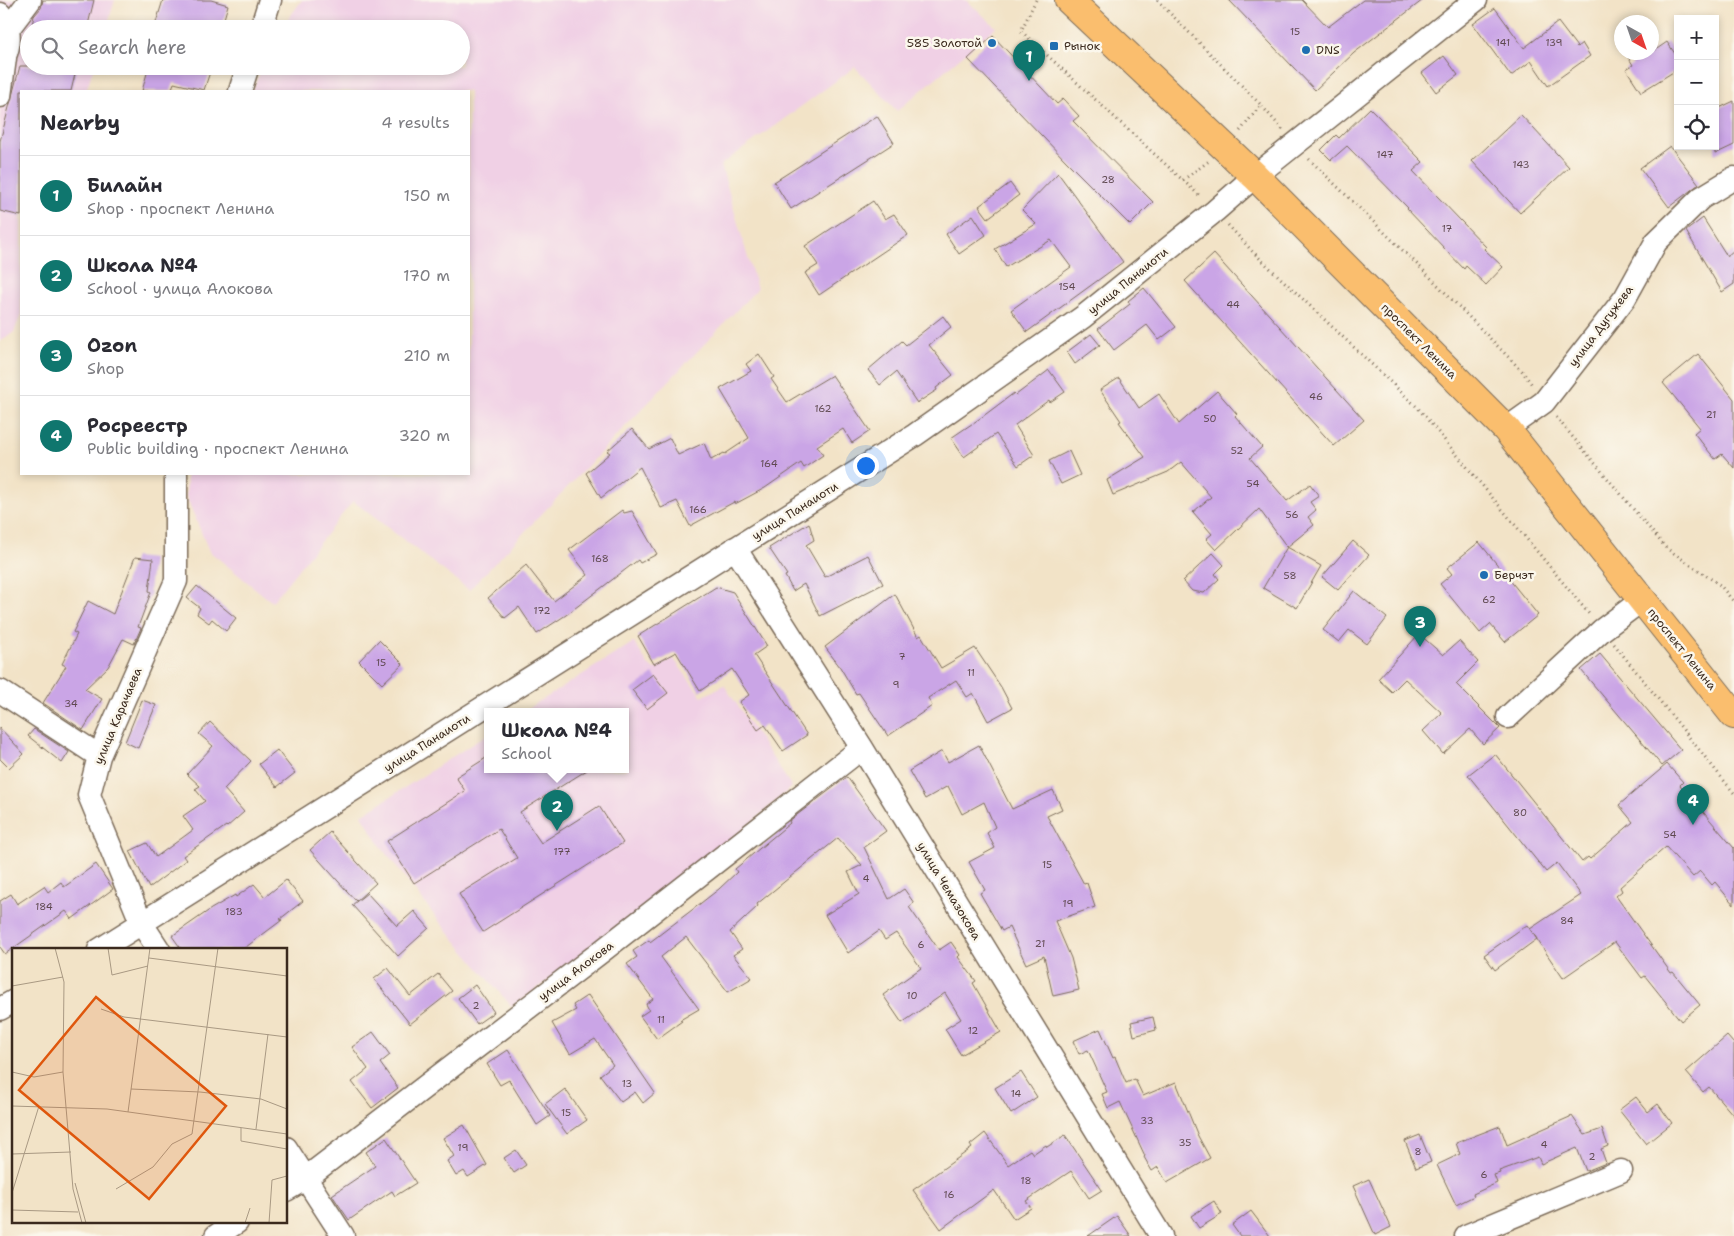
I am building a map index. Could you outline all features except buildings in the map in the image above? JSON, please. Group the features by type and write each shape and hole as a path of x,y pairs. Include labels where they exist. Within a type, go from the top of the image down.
{"main road":[{"name":"проспект Ленина","path":"1069,0 1255,176 1506,429 1734,715"}],"street":[{"path":"0,96 2,60 9,41 4,22 30,0"},
{"path":"264,20 270,0"},
{"name":"улица Панаиоти","path":"102,948 931,424 1083,317 1215,211 1466,3"},
{"path":"240,90 245,75"},
{"name":"улица Дугужева","path":"1506,429 1544,402 1625,298 1656,242 1701,198 1734,178"},
{"name":"улица Карачаева","path":"158,948 142,924 89,795 99,756 176,581 176,475"},
{"name":"улица Чемазокова","path":"734,548 862,748 1161,1236"},
{"path":"1508,717 1602,630 1642,600"},
{"path":"0,691 99,756"},
{"name":"улица Алокова","path":"288,1189 306,1178 602,951 862,748"},
{"path":"0,1010 12,1002"},
{"path":"288,1151 343,1236"},
{"path":"1466,1236 1621,1171"},
{"path":"216,1236 234,1224"}],"path":[{"path":"1036,0 1022,31 1183,180 1252,251 1418,408 1734,793"},
{"path":"1157,0 1261,106 1314,164 1424,271 1522,371 1544,402 1666,548 1720,585 1734,602"},
{"path":"1183,180 1225,148 1261,106"}],"shaded area":[{"path":"0,0 115,0 109,20 20,20 20,75 91,75 86,90 20,90 20,317 14,332 0,342"},
{"path":"302,0 966,0 996,27 897,111 855,67 721,165 757,289 469,590 353,501 272,602 209,551 186,496 187,475 470,475 470,90 252,90 259,75 470,75 470,20 288,20"},
{"path":"634,642 648,665 655,669 673,658 702,697 724,685 792,787 687,879 512,1007 438,920 382,848 362,815 484,737 484,773 629,773 629,708 529,708"}],"place":[{"name":"585 Золотой","path":"992,43"},
{"name":"Рынок","path":"1054,46"},
{"name":"DNS","path":"1306,50"},
{"name":"Билайн","path":"1029,81"},
{"name":"Берчэт","path":"1484,575"},
{"name":"Ozon","path":"1420,647"},
{"name":"Росреестр","path":"1693,825"},
{"name":"Школа №4","path":"557,831"}]}
